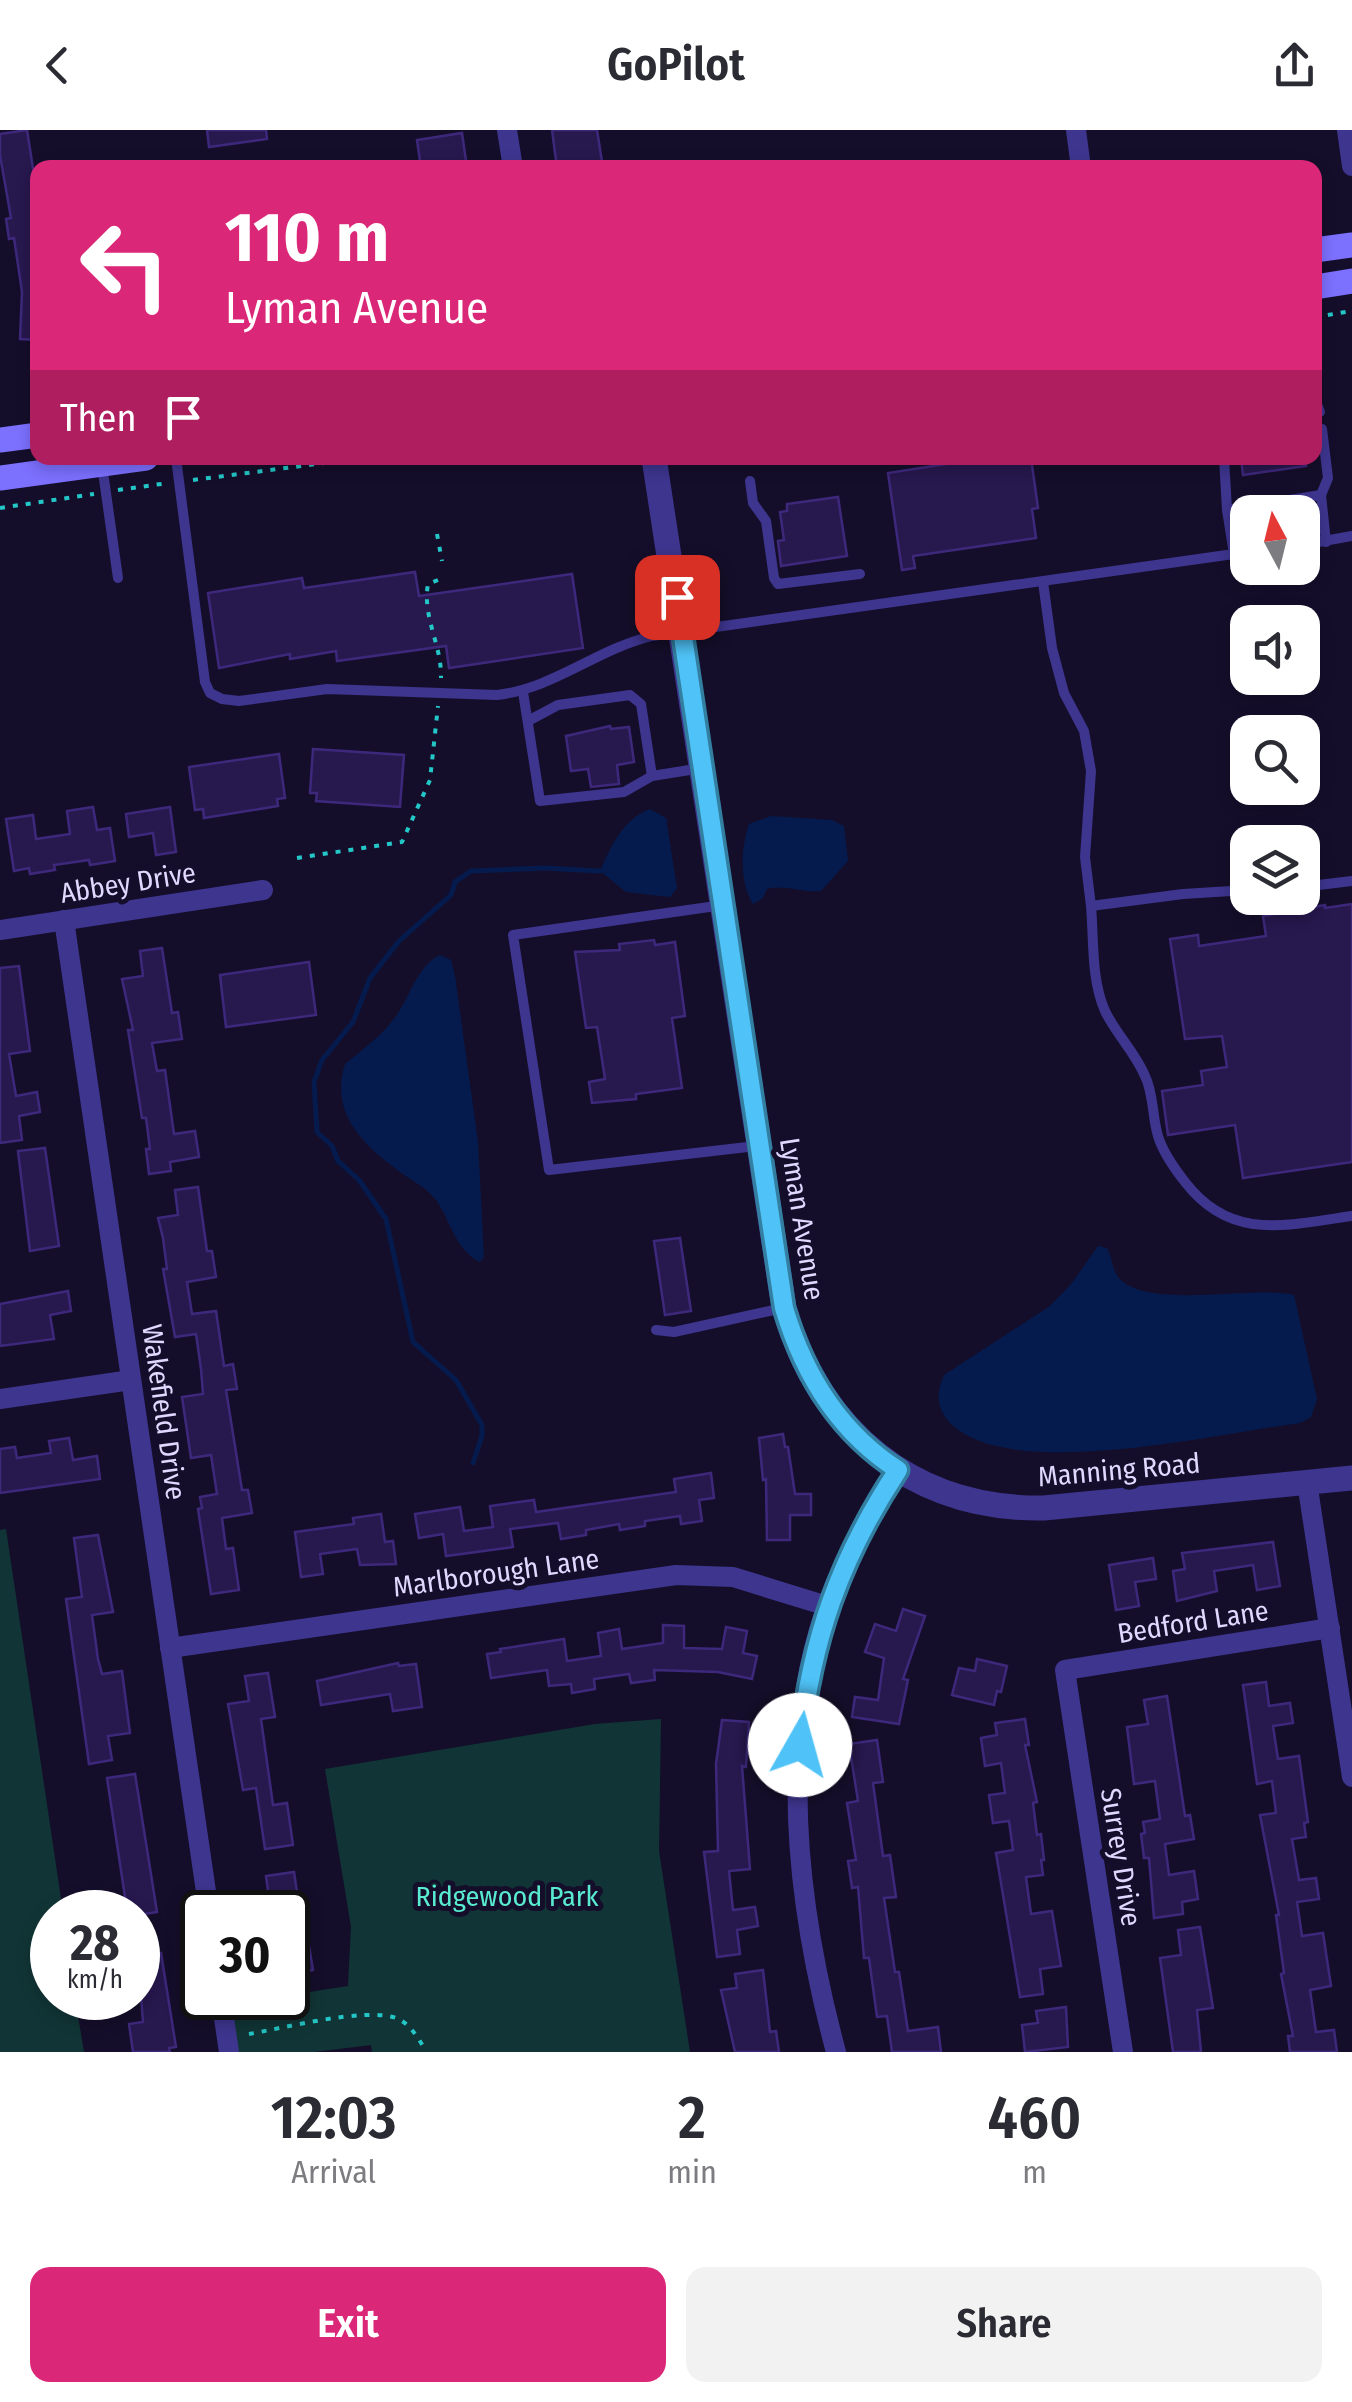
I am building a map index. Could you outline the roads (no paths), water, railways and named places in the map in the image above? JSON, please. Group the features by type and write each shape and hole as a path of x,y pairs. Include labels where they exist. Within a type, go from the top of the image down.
{"main road":[{"path":"1322,249 1352,244"},
{"path":"1322,286 1352,282"},
{"path":"0,440 30,436"},
{"path":"0,478 90,465"}],"street":[{"path":"507,130 512,160"},
{"path":"1076,130 1080,160"},
{"path":"1348,130 1352,166"},
{"name":"Lyman Avenue","path":"655,465 784,1308 801,1360 822,1394 843,1422 876,1455 898,1470"},
{"name":"Abbey Drive","path":"0,930 263,890"},
{"name":"Wakefield Drive","path":"64,920 206,1890"},
{"path":"0,1399 131,1380"},
{"path":"836,2052 814,1952 799,1803 803,1712 827,1606 867,1518 898,1470"},
{"name":"Manning Road","path":"898,1470 966,1499 1024,1508 1352,1478"},
{"path":"1307,1482 1352,1777"},
{"name":"Marlborough Lane","path":"170,1648 676,1575 733,1578 827,1606"},
{"name":"Bedford Lane","path":"1065,1670 1330,1628"},
{"name":"Surrey Drive","path":"1065,1670 1123,2052"},
{"path":"224,2020 229,2052"}],"lane":[{"path":"1322,429 1328,478 1322,495 1326,542"},
{"path":"118,578 124,465"},
{"path":"177,465 202,665 210,693 239,701 326,688 497,695 523,692 547,684 623,644 683,632 1230,555"},
{"path":"1225,465 1230,525"},
{"path":"750,481 753,504 766,522 778,584 860,574"},
{"path":"1228,510 1322,495"},
{"path":"1320,543 1352,536"},
{"path":"1043,582 1052,648 1064,693 1084,730 1091,770 1085,856 1096,988 1107,1015 1148,1080 1158,1136 1172,1165 1203,1204 1251,1226 1352,1216"},
{"path":"523,692 540,801 624,792 652,776 703,768"},
{"path":"528,721 558,705 630,696 641,704 652,776"},
{"path":"1320,885 1352,882"},
{"path":"1092,906 1230,891"},
{"path":"724,905 514,935 519,974 549,1170 760,1145"},
{"path":"656,1330 674,1332 784,1308"}],"water":[{"path":"650,809 666,818 677,888 670,897 626,892 600,871 625,826"},
{"path":"771,816 832,820 844,826 848,861 821,891 767,889 763,898 753,904 743,875 746,833 749,824"},
{"path":"440,955 451,960 455,976 478,1142 484,1257 480,1262 459,1243 432,1195 363,1139 353,1127 342,1098 345,1064 388,1026 425,967"},
{"path":"1098,1246 1107,1248 1118,1277 1132,1287 1152,1293 1294,1295 1317,1399 1311,1417 1300,1423 1171,1443 1067,1452 1020,1450 980,1441 951,1424 939,1401 944,1375 1050,1306"}],"waterway":[{"path":"473,1463 482,1425 456,1380 413,1342 386,1219 359,1180 338,1161 332,1146 317,1132 314,1082 322,1060 353,1022 370,978 399,941 451,895 455,882 471,871 600,871"}],"park label":[{"name":"Ridgewood Park","path":"507,1896"}]}
